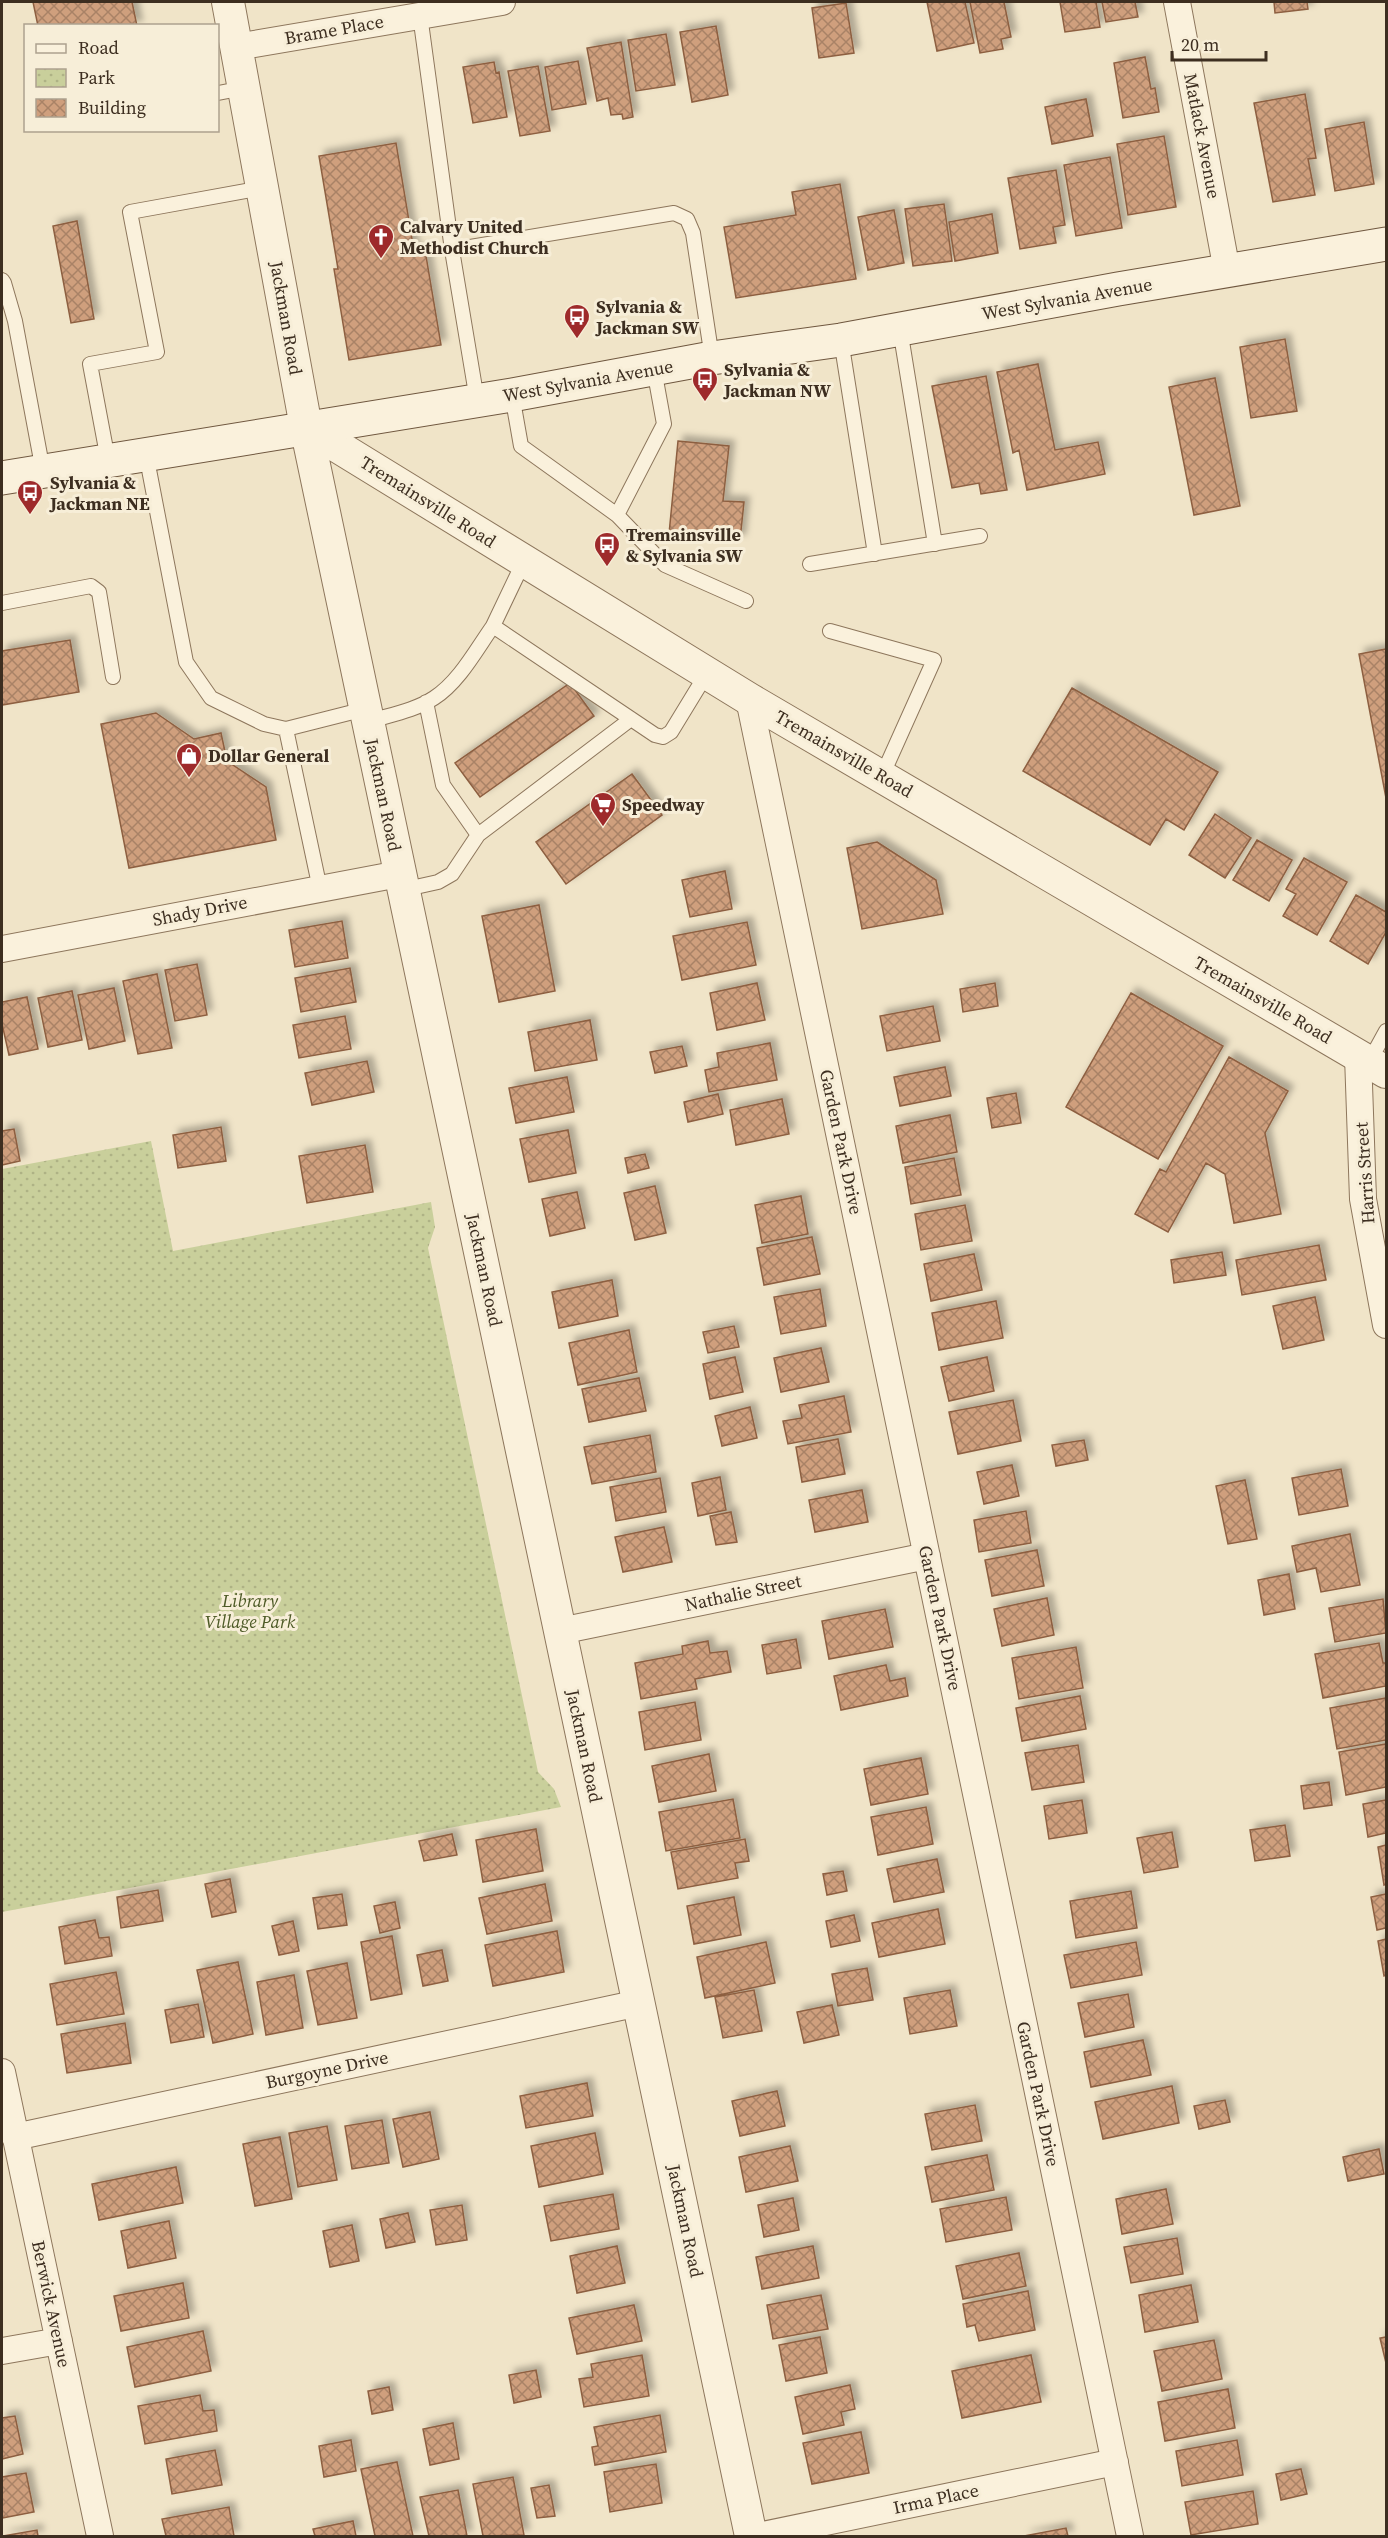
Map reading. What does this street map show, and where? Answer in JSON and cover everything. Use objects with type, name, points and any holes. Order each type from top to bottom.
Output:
[{"type":"main road","name":"West Sylvania Avenue","points":[[2,478],[512,395],[712,358],[841,340],[1386,244]]},
{"type":"street","name":"Jackman Road","points":[[228,2],[236,47],[231,91],[262,188],[306,428],[751,2536]]},
{"type":"street","name":"Brame Place","points":[[236,47],[502,2]]},
{"type":"street","name":"Matlack Avenue","points":[[1177,2],[1227,271]]},
{"type":"street","name":"Tremainsville Road","points":[[306,428],[749,699],[1371,1063]]},
{"type":"street","name":"Garden Park Drive","points":[[749,699],[1130,2536]]},
{"type":"street","name":"Shady Drive","points":[[2,949],[320,889],[401,882]]},
{"type":"street","name":"Harris Street","points":[[1371,1063],[1363,1199],[1386,1325]]},
{"type":"street","name":"Nathalie Street","points":[[560,1631],[927,1556]]},
{"type":"street","name":"Burgoyne Drive","points":[[15,2137],[639,2003]]},
{"type":"street","name":"Berwick Avenue","points":[[2,2072],[100,2536]]},
{"type":"street","points":[[2,2351],[58,2341]]},
{"type":"street","name":"Irma Place","points":[[758,2536],[1115,2462]]},
{"type":"lane","points":[[420,15],[452,250],[477,400]]},
{"type":"lane","points":[[108,460],[90,364],[157,352],[130,212],[262,188]]},
{"type":"lane","points":[[452,250],[674,213],[687,219],[693,233],[712,358]]},
{"type":"lane","points":[[2,280],[15,321],[42,471]]},
{"type":"lane","points":[[900,329],[935,544]]},
{"type":"lane","points":[[841,340],[875,554]]},
{"type":"lane","points":[[617,515],[664,424],[654,369]]},
{"type":"lane","points":[[512,395],[521,446],[617,515],[665,565],[746,601]]},
{"type":"lane","points":[[146,454],[186,662],[212,698],[264,724],[286,729],[366,716],[426,702],[452,683],[493,626],[524,561]]},
{"type":"lane","points":[[810,564],[980,536]]},
{"type":"lane","points":[[2,603],[91,586],[99,592],[113,677]]},
{"type":"lane","points":[[493,626],[655,735],[663,737],[671,732],[707,673]]},
{"type":"lane","points":[[830,631],[934,660],[882,776]]},
{"type":"lane","points":[[426,702],[443,785],[478,835]]},
{"type":"lane","points":[[401,882],[438,882],[452,874],[478,835],[631,719]]},
{"type":"lane","points":[[286,729],[320,889]]},
{"type":"lane","points":[[1371,1063],[1386,1031]]},
{"type":"green space","name":"Library Village Park","points":[[151,1141],[173,1251],[431,1202],[435,1227],[428,1248],[538,1772],[554,1789],[561,1807],[2,1912],[2,1169]]},
{"type":"building","points":[[33,2],[132,2],[137,24],[38,24]]},
{"type":"building","points":[[927,2],[965,2],[974,43],[937,51]]},
{"type":"building","points":[[970,2],[1004,2],[1011,37],[1001,39],[1003,49],[980,53]]},
{"type":"building","points":[[1060,2],[1096,2],[1100,27],[1065,32]]},
{"type":"building","points":[[1102,2],[1135,2],[1138,17],[1106,22]]},
{"type":"building","points":[[1274,2],[1307,2],[1308,9],[1275,13]]},
{"type":"building","points":[[846,3],[854,53],[819,58],[812,8]]},
{"type":"building","points":[[716,26],[728,95],[692,102],[680,32]]},
{"type":"building","points":[[666,34],[675,85],[636,91],[628,40]]},
{"type":"building","points":[[621,42],[633,117],[623,119],[622,114],[611,115],[608,98],[597,101],[587,48]]},
{"type":"building","points":[[1145,57],[1151,89],[1155,88],[1159,112],[1123,118],[1114,63]]},
{"type":"building","points":[[578,61],[586,104],[552,110],[545,67]]},
{"type":"building","points":[[494,62],[496,73],[499,72],[507,117],[473,123],[463,67]]},
{"type":"building","points":[[538,66],[550,131],[520,136],[508,71]]},
{"type":"building","points":[[1305,94],[1316,158],[1308,159],[1315,195],[1273,202],[1254,103]]},
{"type":"building","points":[[1086,99],[1093,136],[1052,144],[1045,107]]},
{"type":"building","points":[[1364,122],[1374,184],[1335,191],[1325,129]]},
{"type":"building","points":[[1164,136],[1176,207],[1128,215],[1117,144]]},
{"type":"building","name":"Calvary United Methodist Church","points":[[396,143],[414,251],[425,250],[441,345],[349,360],[334,269],[338,269],[319,156]]},
{"type":"building","points":[[1110,157],[1122,228],[1076,236],[1064,165]]},
{"type":"building","points":[[1056,170],[1065,225],[1053,227],[1056,243],[1020,249],[1008,178]]},
{"type":"building","points":[[840,184],[856,279],[736,298],[724,227],[796,215],[792,192]]},
{"type":"building","points":[[944,204],[952,261],[913,266],[905,209]]},
{"type":"building","points":[[894,210],[904,263],[868,270],[858,217]]},
{"type":"building","points":[[992,214],[998,253],[955,261],[949,222]]},
{"type":"building","points":[[77,221],[94,319],[71,323],[53,226]]},
{"type":"building","points":[[1285,339],[1297,411],[1251,418],[1240,347]]},
{"type":"building","points":[[1038,364],[1055,450],[1098,442],[1105,474],[1027,490],[1019,450],[1013,453],[997,372]]},
{"type":"building","points":[[986,376],[1007,490],[981,494],[979,483],[952,488],[932,386]]},
{"type":"building","points":[[1215,378],[1240,506],[1194,515],[1169,387]]},
{"type":"building","points":[[678,441],[729,446],[723,501],[744,502],[740,540],[669,534]]},
{"type":"building","points":[[70,640],[79,692],[2,705],[2,651]]},
{"type":"building","points":[[1386,649],[1386,798],[1359,654]]},
{"type":"building","points":[[570,683],[594,716],[480,797],[455,763]]},
{"type":"building","points":[[1072,688],[1218,772],[1184,830],[1166,819],[1150,845],[1023,771]]},
{"type":"building","points":[[156,713],[194,739],[221,733],[227,761],[266,787],[276,840],[129,868],[101,724]]},
{"type":"building","points":[[632,774],[662,815],[566,884],[536,842]]},
{"type":"building","points":[[1215,814],[1251,838],[1225,878],[1189,855]]},
{"type":"building","points":[[1257,840],[1292,860],[1269,901],[1233,880]]},
{"type":"building","points":[[877,842],[936,880],[943,914],[862,929],[847,848]]},
{"type":"building","points":[[1304,858],[1347,882],[1317,935],[1283,916],[1296,894],[1286,889]]},
{"type":"building","points":[[725,871],[732,909],[690,917],[682,880]]},
{"type":"building","points":[[1356,895],[1386,912],[1386,932],[1368,964],[1330,941]]},
{"type":"building","points":[[539,905],[555,991],[499,1002],[482,916]]},
{"type":"building","points":[[342,921],[348,958],[295,967],[289,930]]},
{"type":"building","points":[[747,922],[756,965],[682,980],[673,936]]},
{"type":"building","points":[[197,964],[207,1015],[175,1021],[165,970]]},
{"type":"building","points":[[350,968],[356,1002],[301,1012],[295,978]]},
{"type":"building","points":[[157,974],[172,1048],[138,1054],[123,981]]},
{"type":"building","points":[[757,983],[765,1020],[717,1030],[710,993]]},
{"type":"building","points":[[995,983],[998,1006],[963,1012],[960,989]]},
{"type":"building","points":[[114,988],[125,1041],[89,1049],[78,995]]},
{"type":"building","points":[[72,991],[82,1040],[48,1047],[38,998]]},
{"type":"building","points":[[1131,993],[1223,1046],[1158,1159],[1066,1107]]},
{"type":"building","points":[[27,997],[38,1049],[9,1055],[2,1024],[2,1002]]},
{"type":"building","points":[[933,1006],[940,1041],[887,1051],[880,1016]]},
{"type":"building","points":[[345,1016],[351,1049],[299,1058],[293,1025]]},
{"type":"building","points":[[590,1020],[597,1060],[535,1071],[528,1032]]},
{"type":"building","points":[[770,1043],[777,1080],[709,1092],[705,1070],[719,1067],[717,1053]]},
{"type":"building","points":[[682,1046],[687,1066],[655,1073],[650,1052]]},
{"type":"building","points":[[1229,1057],[1288,1091],[1265,1133],[1281,1214],[1234,1223],[1225,1174],[1206,1163],[1168,1232],[1135,1214],[1160,1169],[1166,1172]]},
{"type":"building","points":[[367,1061],[374,1092],[312,1105],[305,1073]]},
{"type":"building","points":[[945,1067],[951,1096],[900,1106],[894,1077]]},
{"type":"building","points":[[567,1077],[574,1112],[516,1123],[509,1088]]},
{"type":"building","points":[[1016,1093],[1021,1123],[992,1128],[987,1098]]},
{"type":"building","points":[[718,1094],[723,1114],[688,1122],[684,1102]]},
{"type":"building","points":[[782,1099],[789,1134],[736,1145],[730,1110]]},
{"type":"building","points":[[950,1115],[957,1152],[903,1163],[896,1126]]},
{"type":"building","points":[[221,1127],[226,1161],[178,1168],[173,1135]]},
{"type":"building","points":[[14,1129],[20,1161],[2,1165],[2,1131]]},
{"type":"building","points":[[568,1130],[576,1173],[529,1182],[520,1139]]},
{"type":"building","points":[[365,1145],[373,1192],[307,1203],[299,1156]]},
{"type":"building","points":[[645,1154],[649,1168],[628,1173],[625,1158]]},
{"type":"building","points":[[954,1158],[961,1195],[911,1204],[905,1167]]},
{"type":"building","points":[[655,1186],[666,1233],[635,1240],[624,1193]]},
{"type":"building","points":[[577,1192],[585,1228],[550,1236],[542,1199]]},
{"type":"building","points":[[801,1196],[808,1234],[762,1243],[755,1205]]},
{"type":"building","points":[[965,1205],[972,1241],[921,1250],[915,1214]]},
{"type":"building","points":[[812,1237],[820,1274],[764,1285],[757,1248]]},
{"type":"building","points":[[1319,1245],[1326,1280],[1242,1295],[1236,1260]]},
{"type":"building","points":[[1222,1252],[1226,1275],[1174,1283],[1171,1260]]},
{"type":"building","points":[[974,1254],[982,1290],[931,1301],[924,1264]]},
{"type":"building","points":[[612,1280],[618,1316],[559,1328],[552,1292]]},
{"type":"building","points":[[820,1289],[826,1326],[781,1334],[774,1297]]},
{"type":"building","points":[[1315,1297],[1324,1340],[1283,1349],[1273,1306]]},
{"type":"building","points":[[996,1301],[1003,1338],[939,1350],[932,1313]]},
{"type":"building","points":[[734,1326],[739,1347],[708,1353],[703,1332]]},
{"type":"building","points":[[629,1330],[637,1372],[578,1385],[569,1343]]},
{"type":"building","points":[[821,1348],[829,1382],[781,1392],[774,1358]]},
{"type":"building","points":[[735,1357],[743,1392],[710,1399],[703,1364]]},
{"type":"building","points":[[987,1357],[994,1391],[949,1401],[941,1367]]},
{"type":"building","points":[[639,1378],[646,1411],[589,1422],[582,1389]]},
{"type":"building","points":[[844,1396],[851,1432],[788,1444],[783,1421],[802,1418],[799,1405]]},
{"type":"building","points":[[1013,1400],[1021,1441],[958,1454],[949,1412]]},
{"type":"building","points":[[750,1407],[757,1438],[722,1446],[715,1416]]},
{"type":"building","points":[[650,1435],[656,1472],[592,1484],[584,1447]]},
{"type":"building","points":[[838,1439],[845,1474],[802,1482],[796,1447]]},
{"type":"building","points":[[1084,1440],[1088,1460],[1056,1466],[1052,1445]]},
{"type":"building","points":[[1012,1465],[1019,1496],[984,1504],[977,1472]]},
{"type":"building","points":[[1341,1469],[1348,1506],[1299,1515],[1292,1478]]},
{"type":"building","points":[[720,1477],[726,1510],[698,1516],[692,1483]]},
{"type":"building","points":[[660,1478],[666,1512],[616,1521],[610,1487]]},
{"type":"building","points":[[1245,1480],[1257,1539],[1228,1544],[1216,1486]]},
{"type":"building","points":[[862,1490],[868,1522],[815,1532],[809,1500]]},
{"type":"building","points":[[1026,1511],[1031,1543],[979,1552],[974,1520]]},
{"type":"building","points":[[731,1512],[737,1542],[716,1545],[710,1516]]},
{"type":"building","points":[[664,1527],[672,1562],[623,1572],[615,1537]]},
{"type":"building","points":[[1350,1534],[1360,1585],[1321,1592],[1316,1568],[1297,1572],[1292,1546]]},
{"type":"building","points":[[1037,1550],[1044,1586],[992,1596],[985,1560]]},
{"type":"building","points":[[1289,1574],[1295,1609],[1264,1615],[1258,1580]]},
{"type":"building","points":[[1047,1598],[1054,1635],[1002,1646],[994,1609]]},
{"type":"building","points":[[1383,1599],[1386,1633],[1335,1642],[1329,1608]]},
{"type":"building","points":[[885,1609],[893,1647],[829,1659],[822,1621]]},
{"type":"building","points":[[796,1639],[801,1668],[767,1674],[762,1645]]},
{"type":"building","points":[[708,1641],[710,1653],[727,1651],[731,1672],[695,1679],[697,1689],[641,1699],[635,1663],[683,1654],[682,1646]]},
{"type":"building","points":[[1379,1643],[1383,1663],[1386,1663],[1386,1686],[1323,1698],[1315,1654]]},
{"type":"building","points":[[1076,1647],[1083,1688],[1019,1699],[1012,1658]]},
{"type":"building","points":[[886,1665],[890,1681],[905,1678],[908,1696],[841,1710],[834,1676]]},
{"type":"building","points":[[1080,1696],[1086,1729],[1022,1741],[1016,1708]]},
{"type":"building","points":[[1386,1698],[1386,1740],[1337,1749],[1330,1708]]},
{"type":"building","points":[[695,1702],[701,1740],[645,1750],[639,1712]]},
{"type":"building","points":[[1386,1744],[1386,1787],[1346,1795],[1339,1752]]},
{"type":"building","points":[[1078,1745],[1084,1782],[1032,1790],[1025,1753]]},
{"type":"building","points":[[709,1754],[716,1791],[659,1802],[652,1766]]},
{"type":"building","points":[[921,1758],[928,1794],[871,1805],[864,1769]]},
{"type":"building","points":[[1329,1782],[1332,1805],[1304,1809],[1301,1786]]},
{"type":"building","points":[[733,1799],[740,1838],[666,1851],[659,1812]]},
{"type":"building","points":[[1082,1800],[1087,1833],[1049,1839],[1044,1806]]},
{"type":"building","points":[[1386,1800],[1386,1833],[1368,1837],[1363,1804]]},
{"type":"building","points":[[926,1807],[933,1844],[878,1855],[871,1817]]},
{"type":"building","points":[[1285,1825],[1290,1856],[1255,1861],[1250,1830]]},
{"type":"building","points":[[536,1829],[543,1871],[483,1882],[476,1840]]},
{"type":"building","points":[[1172,1832],[1178,1867],[1144,1873],[1137,1838]]},
{"type":"building","points":[[452,1834],[457,1855],[424,1861],[419,1841]]},
{"type":"building","points":[[745,1839],[749,1861],[735,1863],[738,1878],[678,1889],[671,1852]]},
{"type":"building","points":[[1386,1845],[1386,1884],[1384,1885],[1378,1847]]},
{"type":"building","points":[[937,1859],[944,1892],[894,1902],[887,1869]]},
{"type":"building","points":[[843,1871],[847,1891],[827,1895],[823,1874]]},
{"type":"building","points":[[230,1879],[236,1912],[212,1917],[205,1884]]},
{"type":"building","points":[[545,1884],[552,1921],[487,1934],[479,1898]]},
{"type":"building","points":[[158,1890],[163,1921],[121,1928],[117,1897]]},
{"type":"building","points":[[1131,1891],[1137,1928],[1076,1938],[1070,1901]]},
{"type":"building","points":[[342,1894],[347,1925],[318,1929],[313,1898]]},
{"type":"building","points":[[1386,1894],[1386,1928],[1377,1930],[1371,1897]]},
{"type":"building","points":[[734,1897],[741,1935],[694,1944],[687,1906]]},
{"type":"building","points":[[395,1902],[400,1928],[380,1933],[374,1906]]},
{"type":"building","points":[[938,1909],[945,1944],[879,1957],[872,1923]]},
{"type":"building","points":[[854,1915],[860,1941],[831,1947],[826,1921]]},
{"type":"building","points":[[95,1920],[99,1938],[109,1937],[112,1956],[65,1964],[59,1927]]},
{"type":"building","points":[[293,1921],[299,1951],[279,1955],[272,1926]]},
{"type":"building","points":[[557,1931],[564,1972],[493,1986],[485,1945]]},
{"type":"building","points":[[392,1936],[402,1994],[371,2000],[361,1942]]},
{"type":"building","points":[[1386,1939],[1386,1975],[1384,1976],[1378,1941]]},
{"type":"building","points":[[766,1942],[775,1983],[705,1998],[697,1957]]},
{"type":"building","points":[[1136,1942],[1142,1975],[1071,1988],[1064,1955]]},
{"type":"building","points":[[442,1950],[448,1981],[423,1986],[417,1955]]},
{"type":"building","points":[[238,1962],[253,2034],[213,2043],[197,1970]]},
{"type":"building","points":[[347,1963],[357,2018],[318,2025],[307,1971]]},
{"type":"building","points":[[867,1968],[873,2000],[838,2006],[832,1974]]},
{"type":"building","points":[[116,1972],[124,2014],[57,2025],[50,1984]]},
{"type":"building","points":[[294,1975],[303,2028],[266,2035],[257,1982]]},
{"type":"building","points":[[754,1990],[762,2031],[723,2038],[715,1997]]},
{"type":"building","points":[[950,1990],[957,2026],[910,2034],[904,1998]]},
{"type":"building","points":[[1128,1994],[1134,2027],[1085,2037],[1078,2003]]},
{"type":"building","points":[[198,2004],[204,2037],[171,2043],[165,2010]]},
{"type":"building","points":[[832,2005],[839,2035],[804,2043],[797,2012]]},
{"type":"building","points":[[125,2023],[131,2063],[67,2073],[61,2034]]},
{"type":"building","points":[[1143,2040],[1151,2075],[1091,2087],[1084,2052]]},
{"type":"building","points":[[587,2083],[593,2116],[526,2128],[520,2096]]},
{"type":"building","points":[[1172,2086],[1179,2123],[1103,2139],[1095,2102]]},
{"type":"building","points":[[777,2091],[785,2126],[740,2136],[732,2101]]},
{"type":"building","points":[[1225,2100],[1230,2122],[1199,2129],[1194,2106]]},
{"type":"building","points":[[975,2105],[982,2141],[932,2150],[925,2114]]},
{"type":"building","points":[[430,2112],[439,2159],[403,2167],[393,2119]]},
{"type":"building","points":[[382,2120],[389,2163],[352,2169],[345,2126]]},
{"type":"building","points":[[327,2126],[337,2180],[298,2187],[289,2133]]},
{"type":"building","points":[[595,2133],[603,2174],[539,2187],[531,2146]]},
{"type":"building","points":[[280,2137],[292,2199],[255,2206],[243,2144]]},
{"type":"building","points":[[790,2146],[798,2181],[746,2192],[739,2157]]},
{"type":"building","points":[[1379,2149],[1384,2174],[1348,2181],[1343,2157]]},
{"type":"building","points":[[987,2155],[994,2190],[932,2202],[925,2167]]},
{"type":"building","points":[[176,2167],[183,2203],[99,2220],[92,2184]]},
{"type":"building","points":[[1166,2189],[1173,2224],[1122,2234],[1116,2199]]},
{"type":"building","points":[[613,2194],[619,2229],[551,2241],[544,2206]]},
{"type":"building","points":[[1006,2197],[1012,2230],[946,2242],[940,2209]]},
{"type":"building","points":[[793,2198],[799,2230],[764,2237],[758,2205]]},
{"type":"building","points":[[462,2205],[467,2240],[436,2245],[430,2210]]},
{"type":"building","points":[[408,2213],[415,2242],[386,2248],[380,2219]]},
{"type":"building","points":[[169,2221],[176,2258],[128,2268],[121,2231]]},
{"type":"building","points":[[352,2225],[359,2261],[330,2267],[323,2231]]},
{"type":"building","points":[[1177,2238],[1183,2274],[1131,2283],[1124,2247]]},
{"type":"building","points":[[617,2246],[625,2283],[577,2293],[570,2256]]},
{"type":"building","points":[[813,2246],[819,2278],[762,2289],[756,2257]]},
{"type":"building","points":[[1019,2253],[1026,2286],[963,2299],[956,2266]]},
{"type":"building","points":[[183,2283],[189,2318],[121,2331],[114,2296]]},
{"type":"building","points":[[1191,2285],[1198,2322],[1145,2332],[1139,2295]]},
{"type":"building","points":[[1028,2291],[1035,2330],[979,2341],[975,2325],[967,2327],[963,2304]]},
{"type":"building","points":[[821,2295],[828,2329],[773,2339],[767,2305]]},
{"type":"building","points":[[634,2305],[642,2341],[577,2354],[569,2318]]},
{"type":"building","points":[[203,2331],[211,2371],[135,2387],[127,2347]]},
{"type":"building","points":[[820,2337],[827,2373],[786,2381],[779,2345]]},
{"type":"building","points":[[1386,2337],[1386,2363],[1380,2338]]},
{"type":"building","points":[[1214,2340],[1222,2379],[1162,2391],[1154,2351]]},
{"type":"building","points":[[642,2355],[649,2396],[584,2407],[579,2379],[593,2377],[591,2364]]},
{"type":"building","points":[[1031,2355],[1041,2402],[962,2418],[952,2371]]},
{"type":"building","points":[[536,2370],[541,2397],[514,2403],[509,2375]]},
{"type":"building","points":[[850,2385],[855,2409],[841,2412],[844,2425],[803,2434],[795,2397]]},
{"type":"building","points":[[389,2387],[393,2410],[372,2414],[368,2391]]},
{"type":"building","points":[[1228,2389],[1235,2428],[1165,2441],[1158,2402]]},
{"type":"building","points":[[200,2395],[203,2411],[214,2410],[217,2431],[145,2444],[138,2406]]},
{"type":"building","points":[[660,2415],[666,2452],[595,2465],[592,2447],[598,2446],[594,2427]]},
{"type":"building","points":[[15,2416],[23,2454],[2,2459],[2,2418]]},
{"type":"building","points":[[453,2423],[459,2459],[430,2465],[423,2429]]},
{"type":"building","points":[[861,2432],[869,2473],[812,2484],[803,2443]]},
{"type":"building","points":[[351,2440],[356,2471],[324,2477],[319,2446]]},
{"type":"building","points":[[1237,2440],[1243,2475],[1182,2486],[1176,2451]]},
{"type":"building","points":[[215,2450],[222,2485],[172,2494],[166,2459]]},
{"type":"building","points":[[397,2462],[413,2536],[375,2536],[361,2469]]},
{"type":"building","points":[[656,2464],[662,2503],[610,2512],[604,2472]]},
{"type":"building","points":[[1301,2469],[1307,2494],[1281,2500],[1276,2474]]},
{"type":"building","points":[[26,2473],[34,2512],[2,2518],[2,2477]]},
{"type":"building","points":[[513,2477],[524,2535],[483,2536],[473,2484]]},
{"type":"building","points":[[549,2485],[555,2516],[537,2518],[531,2488]]},
{"type":"building","points":[[458,2490],[467,2536],[429,2536],[420,2497]]},
{"type":"building","points":[[1253,2491],[1258,2524],[1191,2535],[1185,2502]]},
{"type":"building","points":[[229,2507],[234,2536],[166,2536],[162,2519]]},
{"type":"building","points":[[353,2521],[356,2536],[315,2536],[313,2529]]},
{"type":"building","points":[[1066,2528],[1068,2536],[1024,2536]]},
{"type":"building","points":[[37,2530],[38,2536],[3,2536]]},
{"type":"place","name":"Calvary United Methodist Church","points":[[381,260]]},
{"type":"place","name":"Sylvania & Jackman SW","points":[[577,340]]},
{"type":"place","name":"Sylvania & Jackman NW","points":[[705,403]]},
{"type":"place","name":"Sylvania & Jackman NE","points":[[30,516]]},
{"type":"place","name":"Tremainsville & Sylvania SW","points":[[607,568]]},
{"type":"place","name":"Dollar General","points":[[189,779]]},
{"type":"place","name":"Speedway","points":[[603,828]]}]
